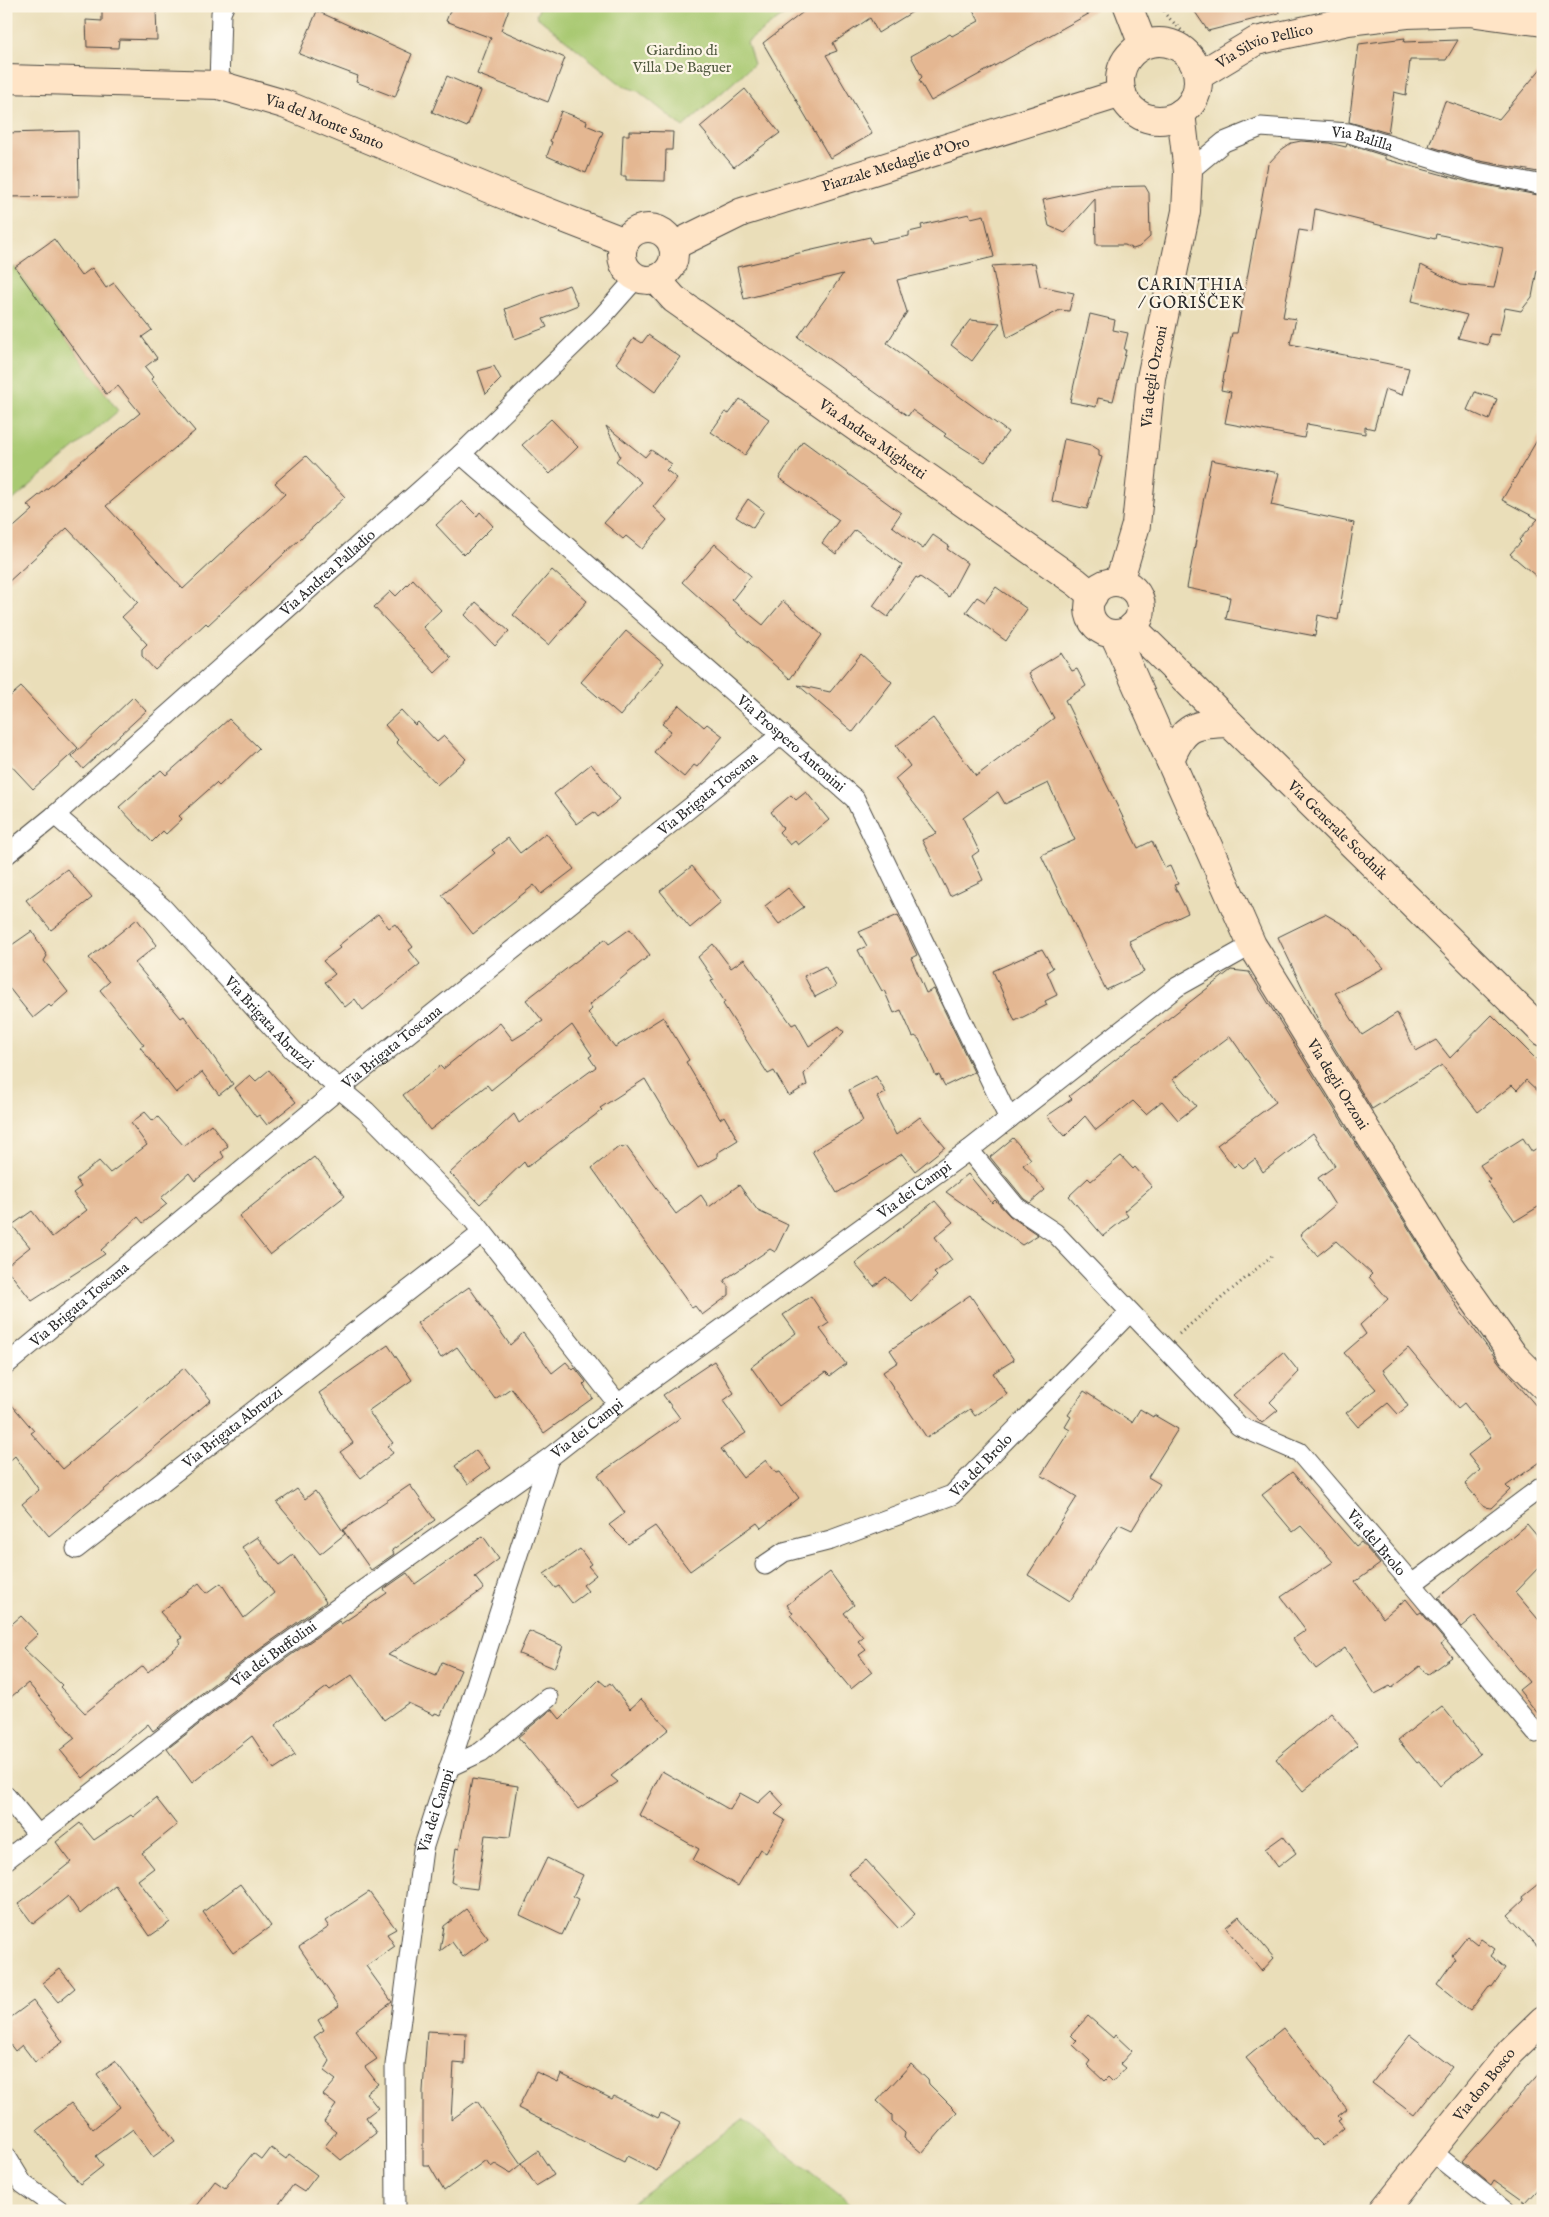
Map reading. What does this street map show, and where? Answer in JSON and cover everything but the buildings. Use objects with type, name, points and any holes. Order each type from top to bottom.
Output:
[{"type":"main road","points":[[1128,6],[1149,43]]},
{"type":"main road","points":[[1141,6],[1149,43]]},
{"type":"main road","name":"Via Silvio Pellico","points":[[1198,76],[1256,41],[1348,21],[1407,14],[1469,12],[1543,22]]},
{"type":"main road","points":[[1167,42],[1178,47],[1188,54],[1195,64],[1198,76],[1195,97],[1181,113],[1162,120],[1142,116],[1127,102],[1122,93],[1120,82],[1122,71],[1133,51],[1149,43],[1167,42]]},
{"type":"main road","name":"Via del Monte Santo","points":[[6,79],[219,85],[284,104],[504,195],[625,242]]},
{"type":"main road","name":"Piazzale Medaglie d'Oro","points":[[673,246],[742,212],[1122,93]]},
{"type":"main road","name":"Via degli Orzoni","points":[[1118,582],[1136,525],[1151,378],[1186,211],[1188,172],[1181,113]]},
{"type":"main road","points":[[651,228],[660,231],[668,237],[673,246],[675,256],[672,266],[665,274],[646,278],[628,272],[622,252],[625,242],[640,229],[651,228]]},
{"type":"main road","name":"Via Andrea Mighetti","points":[[646,278],[1076,582],[1092,596]]},
{"type":"main road","points":[[1118,582],[1127,584],[1135,591],[1140,600],[1142,610],[1139,620],[1123,630],[1104,631],[1096,626],[1091,616],[1092,596],[1107,583],[1118,582]]},
{"type":"main road","name":"Via degli Orzoni","points":[[1123,630],[1170,760],[1252,945],[1451,1267],[1514,1356],[1543,1385]]},
{"type":"main road","name":"Via Generale Scodnik","points":[[1123,630],[1229,724],[1543,1032]]},
{"type":"main road","points":[[1170,760],[1177,740],[1191,728],[1206,724],[1229,724]]},
{"type":"main road","name":"Via don Bosco","points":[[1383,2211],[1511,2051],[1543,2020]]},
{"type":"street","points":[[219,85],[220,8]]},
{"type":"street","name":"Via Balilla","points":[[1188,172],[1224,142],[1261,127],[1349,133],[1472,171],[1543,185]]},
{"type":"street","name":"Via Andrea Palladio","points":[[6,855],[55,815],[461,454],[600,319],[646,278]]},
{"type":"street","name":"Via Prospero Antonini","points":[[461,454],[855,799],[1009,1119]]},
{"type":"street","name":"Via Brigata Toscana","points":[[6,1365],[339,1089],[782,734]]},
{"type":"street","name":"Via Brigata Abruzzi","points":[[55,815],[163,908],[293,1050],[366,1112],[473,1220],[618,1404]]},
{"type":"street","name":"Via dei Campi","points":[[396,2211],[394,2065],[423,1849],[549,1458],[618,1404],[969,1150],[1177,987],[1252,945]]},
{"type":"street","name":"Via del Brolo","points":[[969,1150],[1016,1208],[1055,1233],[1239,1426],[1299,1452],[1412,1584],[1536,1734]]},
{"type":"street","name":"Via Brigata Abruzzi","points":[[76,1549],[482,1233]]},
{"type":"street","name":"Via del Brolo","points":[[765,1565],[784,1552],[831,1540],[952,1495],[1130,1312]]},
{"type":"street","name":"Via dei Buffolini","points":[[6,1860],[253,1668],[549,1458]]},
{"type":"street","name":"Via del Brolo","points":[[1412,1584],[1543,1486]]},
{"type":"street","points":[[449,1767],[481,1752],[548,1698]]},
{"type":"street","points":[[6,1796],[39,1836]]},
{"type":"street","points":[[1430,2151],[1506,2211]]},
{"type":"street","points":[[6,2156],[23,2184],[61,2211]]},
{"type":"path","points":[[1163,6],[1165,14],[1199,47]]},
{"type":"path","points":[[1163,1347],[1273,1255]]},
{"type":"green space","name":"Giardino di Villa De Baguer","points":[[540,6],[796,6],[747,42],[754,64],[683,127],[638,91],[623,86],[536,16]]},
{"type":"green space","points":[[15,267],[118,411],[6,506],[6,273]]},
{"type":"green space","points":[[743,2119],[860,2211],[621,2211]]},
{"type":"district","name":"CARINTHIA / GORIŠČEK","points":[[1191,295]]}]
